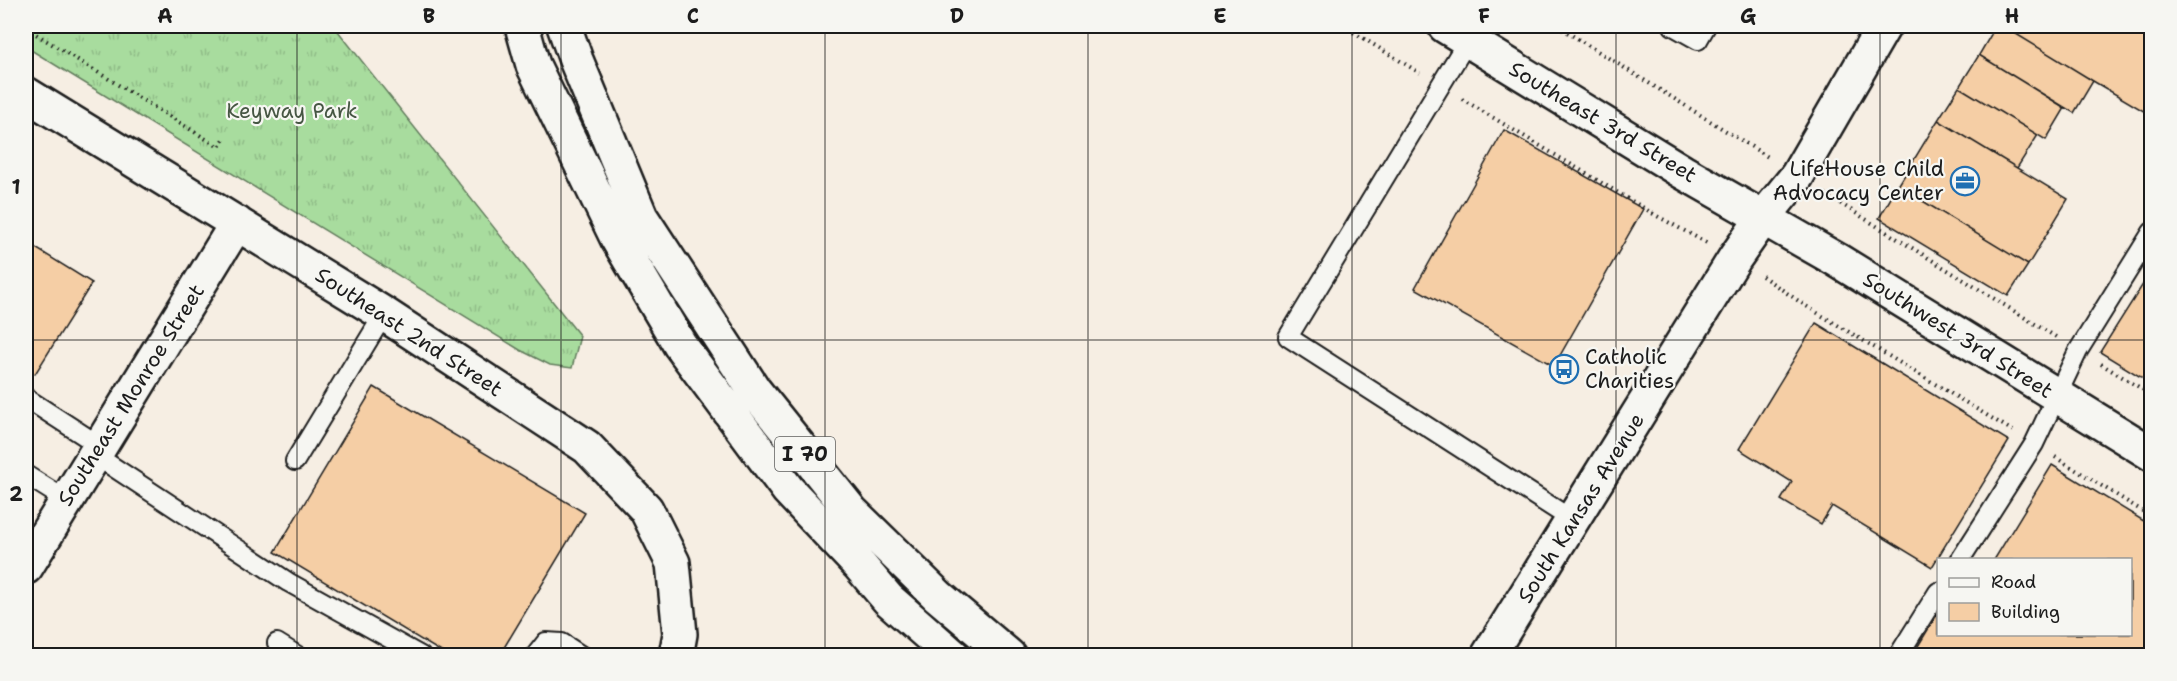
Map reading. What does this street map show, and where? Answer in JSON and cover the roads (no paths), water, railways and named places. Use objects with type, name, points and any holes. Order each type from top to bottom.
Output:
[{"type":"main road","name":"I 70","points":[[522,26],[533,65],[629,227],[754,390],[850,510],[938,597],[1009,656]]},
{"type":"main road","name":"I 70","points":[[564,26],[629,227],[680,345],[788,490],[888,599],[953,656]]},
{"type":"main road","name":"South Kansas Avenue","points":[[1488,656],[1762,218],[1797,176],[1877,28]]},
{"type":"main road","name":"Southeast 3rd Street","points":[[1456,33],[1762,218]]},
{"type":"main road","name":"Southeast 2nd Street","points":[[26,94],[384,314],[587,447],[646,509],[673,563],[680,634],[676,656]]},
{"type":"main road","name":"Southwest 3rd Street","points":[[1762,218],[1837,260],[2151,454]]},
{"type":"main road","name":"Southeast Monroe Street","points":[[26,567],[237,223]]},
{"type":"lane","points":[[1673,26],[1698,40],[1706,26]]},
{"type":"lane","points":[[1456,33],[1288,337],[1574,521]]},
{"type":"lane","points":[[1961,558],[2034,444],[2078,351],[2151,232]]},
{"type":"lane","points":[[295,460],[384,314]]},
{"type":"lane","points":[[26,398],[288,582],[421,656]]},
{"type":"lane","points":[[26,475],[66,500]]},
{"type":"lane","points":[[1898,656],[1937,594]]},
{"type":"lane","points":[[535,656],[546,642],[562,643],[582,656]]},
{"type":"lane","points":[[277,643],[298,656]]},
{"type":"place","name":"LifeHouse Child Advocacy Center","points":[[1965,181]]},
{"type":"place","name":"Catholic Charities","points":[[1564,369]]},
{"type":"park label","name":"Keyway Park","points":[[292,111]]}]
